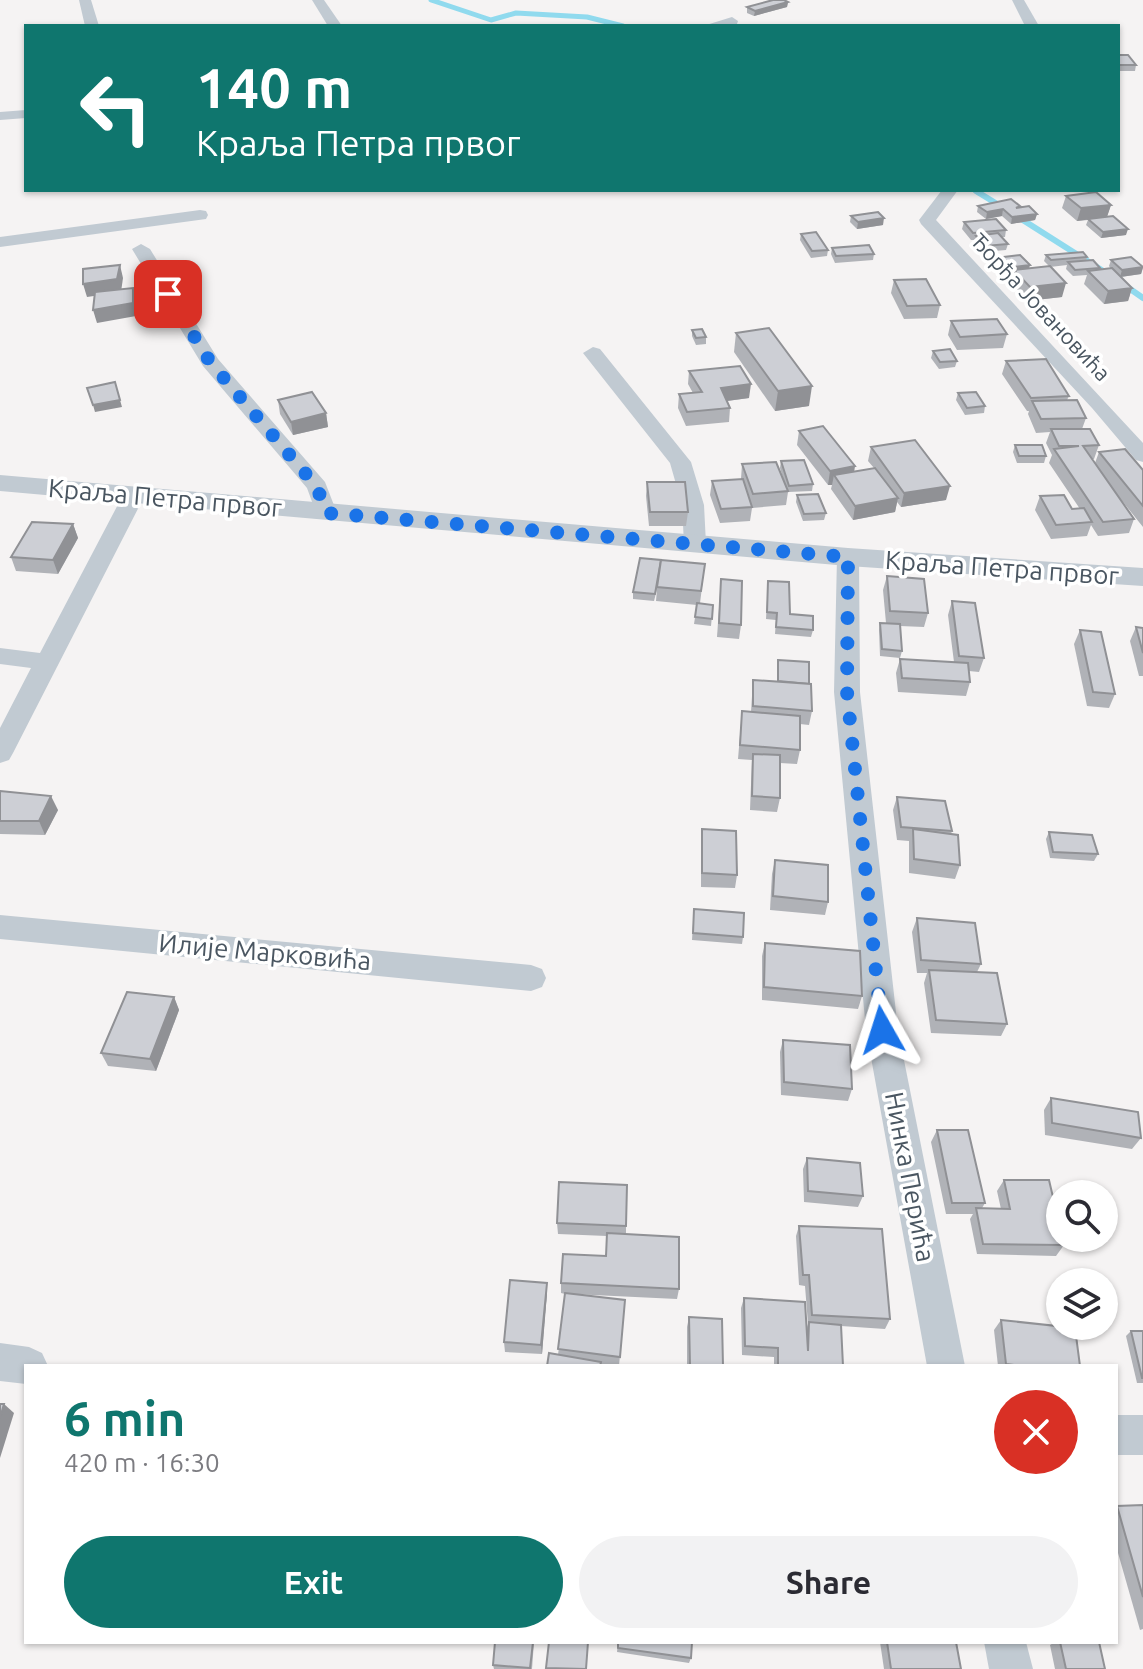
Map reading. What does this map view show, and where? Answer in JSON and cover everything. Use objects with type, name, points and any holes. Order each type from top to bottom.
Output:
[{"type":"street","points":[[85,0],[91,24]]},
{"type":"street","points":[[318,0],[334,24]]},
{"type":"street","points":[[1018,0],[1031,24]]},
{"type":"street","points":[[719,24],[732,21]]},
{"type":"street","points":[[0,116],[24,114]]},
{"type":"street","name":"Ђорђа Јовановића","points":[[948,192],[927,220],[1099,404],[1143,456]]},
{"type":"street","points":[[0,242],[200,215]]},
{"type":"street","points":[[141,249],[210,362],[317,487],[326,513]]},
{"type":"street","points":[[593,353],[680,462],[693,505],[695,544]]},
{"type":"street","name":"Краља Петра првог","points":[[0,483],[848,557],[1143,577]]},
{"type":"street","points":[[0,753],[134,495]]},
{"type":"street","name":"Нинка Перића","points":[[848,557],[847,692],[882,1030],[946,1364]]},
{"type":"street","points":[[0,656],[47,662]]},
{"type":"street","name":"Илије Марковића","points":[[0,927],[531,978]]},
{"type":"street","points":[[0,1362],[24,1365]]},
{"type":"street","points":[[1118,1435],[1143,1435]]},
{"type":"street","points":[[1005,1644],[1011,1669]]},
{"type":"building","points":[[773,0],[788,2],[755,11],[747,7]]},
{"type":"building","points":[[1120,55],[1128,55],[1136,65],[1120,65]]},
{"type":"building","points":[[1096,192],[1111,205],[1081,208],[1066,196]]},
{"type":"building","points":[[1011,199],[1020,206],[1016,208],[1029,206],[1037,214],[1012,217],[1003,209],[987,212],[978,206]]},
{"type":"building","points":[[878,212],[884,218],[858,222],[851,216]]},
{"type":"building","points":[[1113,216],[1128,229],[1103,232],[1088,219]]},
{"type":"building","points":[[996,219],[1006,230],[973,233],[964,222]]},
{"type":"building","points":[[816,232],[828,250],[812,251],[801,234]]},
{"type":"building","points":[[998,233],[1008,244],[985,246],[976,236]]},
{"type":"building","points":[[869,245],[874,254],[836,256],[832,248]]},
{"type":"building","points":[[1083,252],[1087,257],[1051,260],[1046,255]]},
{"type":"building","points":[[1020,255],[1030,265],[1005,268],[995,258]]},
{"type":"building","points":[[1131,257],[1143,267],[1122,270],[1111,260]]},
{"type":"building","points":[[1093,260],[1100,268],[1075,270],[1068,262]]},
{"type":"building","points":[[120,265],[117,279],[83,284],[83,269]]},
{"type":"building","points":[[1050,266],[1066,283],[1030,287],[1014,270]]},
{"type":"building","points":[[1112,268],[1132,288],[1108,291],[1088,271]]},
{"type":"building","points":[[926,279],[940,305],[907,306],[894,280]]},
{"type":"building","points":[[133,288],[133,303],[93,310],[95,292]]},
{"type":"building","points":[[997,319],[1007,334],[960,337],[951,321]]},
{"type":"building","points":[[769,328],[812,386],[778,391],[736,333]]},
{"type":"building","points":[[702,329],[706,337],[696,338],[692,330]]},
{"type":"building","points":[[950,349],[957,361],[940,362],[933,351]]},
{"type":"building","points":[[1046,359],[1069,396],[1031,398],[1006,361]]},
{"type":"building","points":[[740,366],[751,384],[721,388],[730,408],[687,412],[679,394],[702,392],[689,371]]},
{"type":"building","points":[[115,382],[120,400],[93,405],[87,388]]},
{"type":"building","points":[[312,392],[326,413],[291,422],[278,400]]},
{"type":"building","points":[[976,392],[985,406],[967,408],[958,393]]},
{"type":"building","points":[[1077,400],[1086,418],[1041,419],[1032,401]]},
{"type":"building","points":[[823,426],[855,466],[830,471],[799,431]]},
{"type":"building","points":[[1051,429],[1090,429],[1099,445],[1083,446],[1134,519],[1103,522],[1054,449],[1079,446],[1059,446]]},
{"type":"building","points":[[915,440],[950,486],[904,493],[871,447]]},
{"type":"building","points":[[1015,445],[1042,445],[1046,456],[1019,456]]},
{"type":"building","points":[[1125,449],[1143,470],[1143,506],[1099,452]]},
{"type":"building","points":[[804,460],[813,484],[789,486],[781,461]]},
{"type":"building","points":[[776,462],[788,491],[753,494],[742,464]]},
{"type":"building","points":[[875,468],[898,498],[855,506],[834,475]]},
{"type":"building","points":[[743,479],[752,507],[721,509],[712,481]]},
{"type":"building","points":[[647,482],[685,482],[688,512],[650,512]]},
{"type":"building","points":[[818,494],[826,513],[804,514],[797,495]]},
{"type":"building","points":[[1064,495],[1072,509],[1084,508],[1092,522],[1056,525],[1040,496]]},
{"type":"building","points":[[32,522],[73,524],[53,560],[11,557]]},
{"type":"building","points":[[640,558],[661,560],[655,594],[633,592]]},
{"type":"building","points":[[661,560],[705,564],[701,591],[657,587]]},
{"type":"building","points":[[887,576],[924,579],[928,613],[890,611]]},
{"type":"building","points":[[721,579],[742,581],[741,625],[719,623]]},
{"type":"building","points":[[768,581],[789,582],[790,614],[813,616],[813,630],[776,627],[777,613],[767,612]]},
{"type":"building","points":[[952,601],[975,603],[984,658],[959,656]]},
{"type":"building","points":[[697,603],[713,605],[712,619],[695,617]]},
{"type":"building","points":[[880,623],[900,624],[902,651],[882,649]]},
{"type":"building","points":[[1136,627],[1143,628],[1143,653]]},
{"type":"building","points":[[1080,630],[1101,632],[1115,694],[1093,692]]},
{"type":"building","points":[[900,659],[968,663],[970,682],[902,678]]},
{"type":"building","points":[[778,660],[809,662],[809,684],[778,681]]},
{"type":"building","points":[[753,680],[811,684],[812,711],[753,706]]},
{"type":"building","points":[[742,711],[800,716],[800,750],[740,745]]},
{"type":"building","points":[[753,754],[780,755],[780,798],[752,796]]},
{"type":"building","points":[[0,791],[51,796],[39,821],[0,821]]},
{"type":"building","points":[[897,797],[945,801],[952,831],[901,827]]},
{"type":"building","points":[[702,829],[736,831],[737,875],[702,873]]},
{"type":"building","points":[[913,829],[958,835],[960,865],[914,859]]},
{"type":"building","points":[[1049,832],[1092,835],[1098,854],[1053,852]]},
{"type":"building","points":[[775,860],[828,865],[828,902],[773,896]]},
{"type":"building","points":[[694,909],[744,913],[743,937],[693,933]]},
{"type":"building","points":[[917,918],[975,923],[981,964],[921,960]]},
{"type":"building","points":[[765,943],[860,951],[862,996],[764,987]]},
{"type":"building","points":[[929,970],[997,973],[1007,1024],[936,1020]]},
{"type":"building","points":[[127,992],[174,997],[150,1059],[101,1053]]},
{"type":"building","points":[[783,1040],[850,1045],[852,1089],[784,1082]]},
{"type":"building","points":[[1051,1098],[1138,1112],[1141,1138],[1052,1123]]},
{"type":"building","points":[[937,1130],[968,1130],[985,1203],[952,1203]]},
{"type":"building","points":[[807,1158],[860,1163],[863,1196],[808,1191]]},
{"type":"building","points":[[1004,1180],[1046,1180],[1046,1245],[983,1244],[976,1208],[1010,1209]]},
{"type":"building","points":[[559,1182],[627,1185],[626,1226],[557,1223]]},
{"type":"building","points":[[799,1226],[882,1229],[890,1319],[812,1315],[809,1275],[803,1275]]},
{"type":"building","points":[[607,1233],[679,1237],[679,1289],[561,1283],[563,1254],[606,1256]]},
{"type":"building","points":[[510,1280],[547,1283],[541,1345],[504,1342]]},
{"type":"building","points":[[565,1293],[625,1300],[620,1357],[558,1349]]},
{"type":"building","points":[[744,1298],[805,1302],[808,1351],[809,1322],[841,1325],[843,1364],[778,1364],[778,1348],[745,1346]]},
{"type":"building","points":[[689,1317],[722,1319],[723,1364],[690,1364]]},
{"type":"building","points":[[1001,1320],[1046,1325],[1046,1340],[1077,1340],[1080,1364],[1006,1364]]},
{"type":"building","points":[[1131,1331],[1143,1331],[1143,1378],[1142,1378]]},
{"type":"building","points":[[549,1353],[601,1362],[600,1364],[547,1364]]},
{"type":"building","points":[[1143,1505],[1143,1597],[1118,1510],[1118,1506]]},
{"type":"building","points":[[495,1644],[533,1644],[530,1668],[493,1665]]},
{"type":"building","points":[[549,1644],[588,1644],[586,1669],[546,1668]]},
{"type":"building","points":[[618,1644],[692,1644],[691,1658],[618,1648]]},
{"type":"building","points":[[887,1644],[956,1644],[961,1669],[891,1669]]},
{"type":"building","points":[[1060,1644],[1099,1644],[1105,1669],[1066,1669]]},
{"type":"waterway","points":[[431,0],[491,20],[516,13],[587,17],[615,24]]},
{"type":"waterway","points":[[978,192],[1002,207]]},
{"type":"waterway","points":[[1015,215],[1111,276]]},
{"type":"waterway","points":[[1123,284],[1143,298]]},
{"type":"route","points":[[168,294],[210,362],[317,487],[326,513],[848,557],[847,692],[882,1030]]}]
